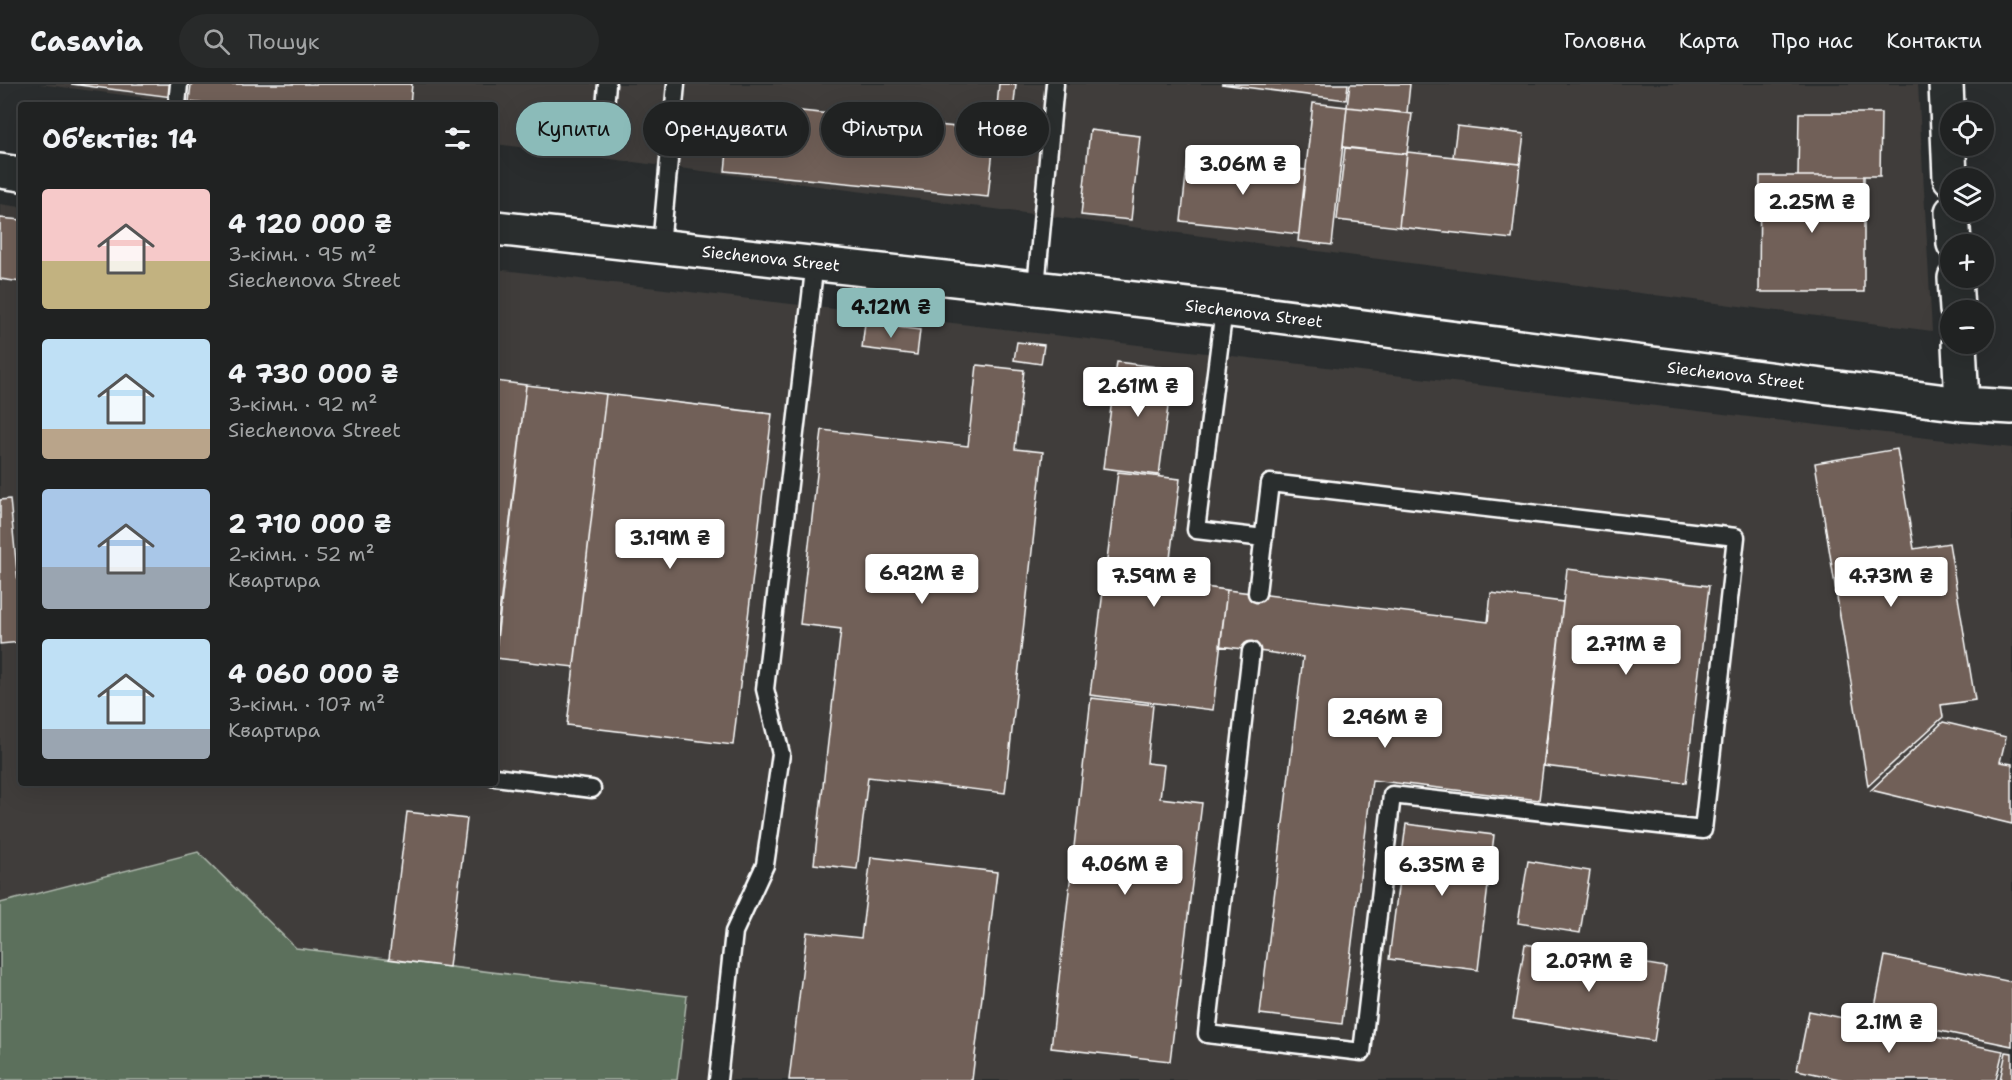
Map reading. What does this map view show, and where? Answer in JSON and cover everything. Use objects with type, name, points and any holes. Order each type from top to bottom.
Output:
[{"type":"street","points":[[1946,84],[1950,168]]},
{"type":"street","points":[[0,171],[18,174]]},
{"type":"street","name":"Siechenova Street","points":[[498,228],[1224,309],[1962,404],[2012,407]]},
{"type":"street","points":[[1960,354],[1962,404]]},
{"type":"lane","points":[[177,102],[179,84]]},
{"type":"lane","points":[[605,102],[607,84]]},
{"type":"lane","points":[[661,246],[676,84]]},
{"type":"lane","points":[[1036,287],[1055,84]]},
{"type":"lane","points":[[718,1080],[734,932],[765,865],[781,754],[765,689],[815,262]]},
{"type":"lane","points":[[1224,309],[1196,530],[1264,538]]},
{"type":"lane","points":[[1251,651],[1207,1034],[1362,1052],[1392,795],[1703,830],[1736,537],[1270,483],[1257,593]]},
{"type":"lane","points":[[498,777],[592,789]]},
{"type":"shaded area","points":[[39,84],[1918,84],[1932,331],[587,156],[631,156],[631,102],[516,102],[516,147],[498,144],[498,102],[177,102]]},
{"type":"shaded area","points":[[0,204],[18,207],[18,786],[498,786],[498,269],[2012,448],[2012,1080],[0,1080]]},
{"type":"green space","points":[[198,852],[296,948],[687,996],[677,1080],[0,1080],[0,903]]},
{"type":"building","points":[[71,84],[174,84],[172,97]]},
{"type":"building","points":[[191,84],[412,84],[410,102],[189,102]]},
{"type":"building","points":[[999,84],[1016,84],[1014,102],[997,102]]},
{"type":"building","points":[[1221,84],[1348,84],[1346,100]]},
{"type":"building","points":[[1350,84],[1410,84],[1407,113],[1347,107]]},
{"type":"building","points":[[1313,103],[1347,107],[1332,245],[1298,241]]},
{"type":"building","points":[[1347,107],[1412,114],[1407,154],[1343,147]]},
{"type":"building","points":[[809,112],[821,113],[821,156],[944,156],[944,126],[956,127],[956,156],[992,156],[988,197],[725,171],[727,156],[809,156]]},
{"type":"building","points":[[1799,113],[1881,113],[1880,176],[1798,176]]},
{"type":"building","points":[[1457,126],[1524,134],[1520,164],[1453,157]]},
{"type":"building","points":[[1090,130],[1140,136],[1131,220],[1081,215]]},
{"type":"building","points":[[1345,148],[1407,154],[1399,227],[1337,220]]},
{"type":"building","points":[[1407,152],[1520,164],[1512,239],[1399,227]]},
{"type":"building","points":[[1188,157],[1306,170],[1299,234],[1181,221]]},
{"type":"building","points":[[1760,176],[1864,176],[1864,292],[1759,292]]},
{"type":"building","points":[[0,218],[18,220],[18,282],[0,279]]},
{"type":"building","points":[[865,323],[920,330],[917,355],[862,348]]},
{"type":"building","points":[[1017,342],[1044,345],[1041,364],[1014,360]]},
{"type":"building","points":[[1117,362],[1173,369],[1159,475],[1103,468]]},
{"type":"building","points":[[977,365],[1024,370],[1015,449],[1043,452],[1005,793],[868,777],[857,869],[814,864],[841,629],[800,624],[822,430],[968,446]]},
{"type":"building","points":[[498,381],[526,385],[498,623]]},
{"type":"building","points":[[526,385],[606,394],[574,667],[498,658],[498,632]]},
{"type":"building","points":[[606,394],[772,414],[733,745],[567,725]]},
{"type":"building","points":[[1897,449],[1914,549],[1949,543],[1975,700],[1941,705],[1943,717],[1868,786],[1815,463]]},
{"type":"building","points":[[1118,472],[1180,479],[1167,582],[1227,590],[1213,710],[1090,695]]},
{"type":"building","points":[[10,499],[18,583],[18,642],[0,644],[0,500]]},
{"type":"building","points":[[1567,569],[1709,586],[1686,783],[1544,766]]},
{"type":"building","points":[[1227,590],[1488,622],[1491,593],[1563,602],[1539,800],[1372,780],[1342,1024],[1260,1014],[1303,657],[1220,646]]},
{"type":"building","points":[[1091,698],[1153,705],[1147,763],[1164,765],[1160,798],[1202,803],[1170,1061],[1051,1048]]},
{"type":"building","points":[[1943,722],[2006,737],[2000,762],[2012,764],[2012,824],[1871,790]]},
{"type":"building","points":[[407,812],[467,819],[449,967],[389,959]]},
{"type":"building","points":[[1406,824],[1494,835],[1478,970],[1389,959]]},
{"type":"building","points":[[871,857],[997,872],[972,1080],[789,1080],[807,932],[861,938]]},
{"type":"building","points":[[1528,861],[1590,871],[1580,933],[1518,923]]},
{"type":"building","points":[[1525,944],[1666,967],[1654,1041],[1513,1019]]},
{"type":"building","points":[[1885,956],[2012,982],[2012,1046],[1873,1017]]},
{"type":"building","points":[[1809,1011],[2003,1051],[1996,1080],[1844,1080],[1797,1070]]},
{"type":"building","points":[[2006,1052],[2012,1053],[2012,1080],[2000,1080]]}]
